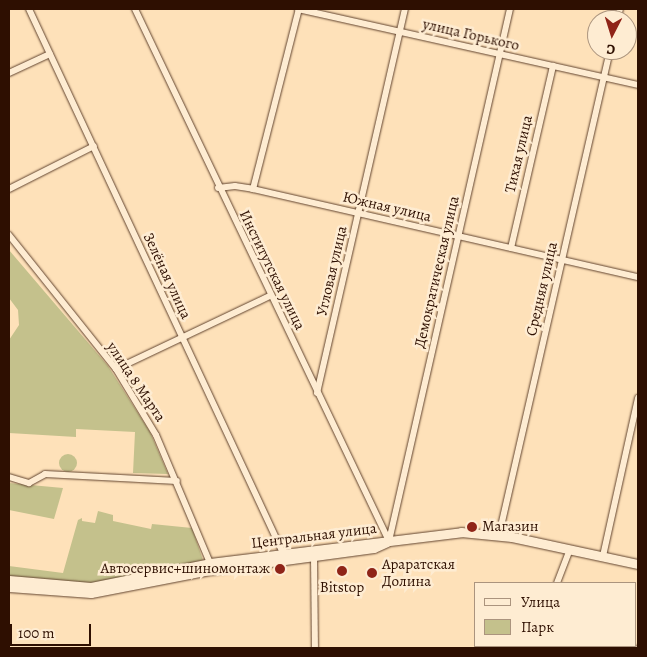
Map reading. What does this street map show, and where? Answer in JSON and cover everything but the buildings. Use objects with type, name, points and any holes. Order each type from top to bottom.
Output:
[{"type":"main road","points":[[389,541],[450,533],[500,535],[638,564]]},
{"type":"main road","name":"Центральная улица","points":[[9,580],[91,586],[210,563],[389,541]]},
{"type":"main road","name":"Центральная улица","points":[[9,587],[91,593],[211,570],[374,548],[389,541]]},
{"type":"street","name":"Зелёная улица","points":[[29,9],[282,553]]},
{"type":"street","name":"Институтская улица","points":[[135,9],[218,188],[389,541]]},
{"type":"street","points":[[253,190],[299,9]]},
{"type":"street","name":"улица Горького","points":[[299,9],[638,85]]},
{"type":"street","name":"Угловая улица","points":[[317,393],[405,9]]},
{"type":"street","name":"Демократическая улица","points":[[389,541],[510,9]]},
{"type":"street","points":[[9,73],[50,54]]},
{"type":"street","name":"Средняя улица","points":[[500,535],[607,60]]},
{"type":"street","name":"Тихая улица","points":[[511,248],[553,66]]},
{"type":"street","points":[[9,189],[94,146]]},
{"type":"street","name":"Южная улица","points":[[218,188],[235,186],[638,277]]},
{"type":"street","name":"улица 8 Марта","points":[[9,235],[116,370],[156,435],[178,481],[210,563]]},
{"type":"street","points":[[116,370],[270,296]]},
{"type":"street","points":[[603,556],[638,398]]},
{"type":"street","points":[[9,477],[29,483],[45,474],[178,481]]},
{"type":"street","points":[[557,582],[570,549]]},
{"type":"street","points":[[314,556],[315,648]]},
{"type":"green space","points":[[9,250],[108,366],[150,432],[168,474],[133,473],[135,432],[76,429],[76,437],[9,433],[9,340],[19,325],[18,310],[9,298]]},
{"type":"green space","points":[[68,454],[74,457],[77,463],[74,469],[68,472],[62,469],[59,463],[62,457]]},
{"type":"green space","points":[[9,483],[63,488],[54,519],[9,510]]},
{"type":"green space","points":[[98,511],[113,515],[113,521],[151,529],[152,524],[192,528],[203,560],[102,584],[9,579],[9,566],[63,573],[78,520],[82,518],[82,521],[95,523]]},
{"type":"place","name":"Магазин","points":[[472,527]]},
{"type":"place","name":"Автосервис+шиномонтаж","points":[[280,569]]},
{"type":"place","name":"Bitstop","points":[[342,571]]},
{"type":"place","name":"Араратская Долина","points":[[372,573]]}]
